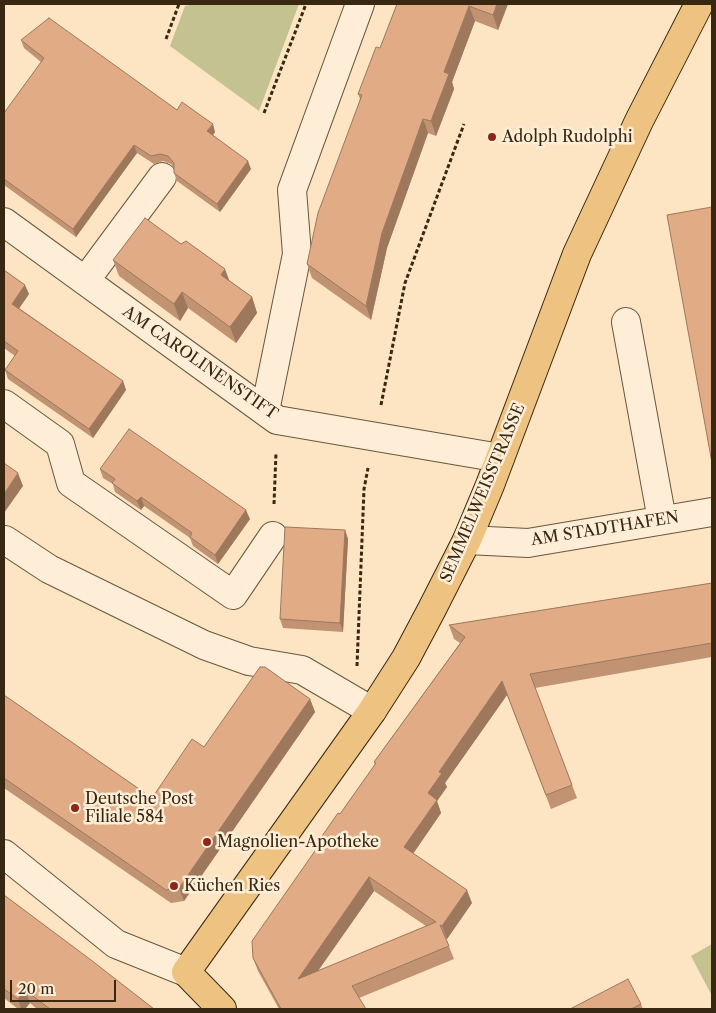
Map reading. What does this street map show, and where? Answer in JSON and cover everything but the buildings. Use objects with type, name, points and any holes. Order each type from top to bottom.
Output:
[{"type":"main road","name":"SEMMELWEISSTRASSE","points":[[186,972],[372,712],[406,658],[467,540],[585,236],[639,120],[699,4]]},
{"type":"main road","points":[[186,972],[222,1009]]},
{"type":"street","points":[[271,415],[297,254],[292,190],[360,4]]},
{"type":"street","points":[[85,281],[162,177]]},
{"type":"street","name":"AM CAROLINENSTIFT","points":[[4,222],[271,415],[500,458]]},
{"type":"street","points":[[626,322],[662,520]]},
{"type":"street","points":[[4,404],[60,444],[71,483],[233,595],[273,536]]},
{"type":"street","name":"AM STADTHAFEN","points":[[467,540],[528,543],[712,512]]},
{"type":"street","points":[[5,540],[49,569],[177,633],[249,661],[302,670],[372,712]]},
{"type":"street","points":[[4,854],[116,944],[186,972]]},
{"type":"path","points":[[166,39],[179,4]]},
{"type":"path","points":[[264,113],[306,4]]},
{"type":"path","points":[[271,415],[273,536]]},
{"type":"shaded area","points":[[193,4],[299,4],[259,111],[170,46],[185,6]]},
{"type":"shaded area","points":[[712,944],[712,996],[691,956]]},
{"type":"place","name":"Adolph Rudolphi","points":[[492,137]]},
{"type":"place","name":"Deutsche Post Filiale 584","points":[[75,808]]},
{"type":"place","name":"Magnolien-Apotheke","points":[[207,842]]},
{"type":"place","name":"Küchen Ries","points":[[174,886]]}]
